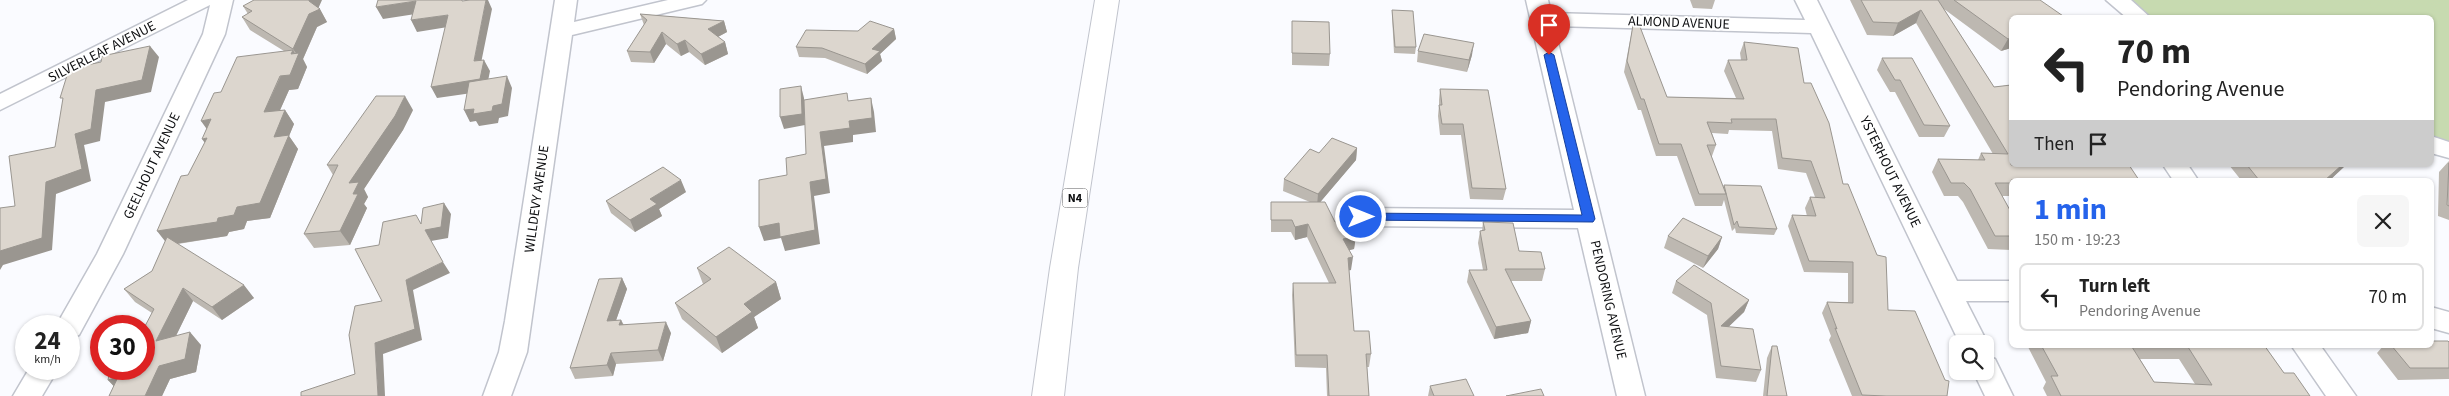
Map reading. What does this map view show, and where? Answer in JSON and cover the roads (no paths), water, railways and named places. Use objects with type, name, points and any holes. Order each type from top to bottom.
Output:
[{"type":"highway","name":"N4","points":[[1048,396],[1064,268],[1107,0]]},
{"type":"street","name":"SILVERLEAF AVENUE","points":[[0,103],[204,0]]},
{"type":"street","name":"GEELHOUT AVENUE","points":[[76,315],[110,254],[214,34],[222,0]]},
{"type":"street","name":"WILLDEVY AVENUE","points":[[497,396],[513,352],[519,321],[566,0]]},
{"type":"street","points":[[562,31],[695,0]]},
{"type":"street","name":"YSTERHOUT AVENUE","points":[[1806,0],[1970,335]]},
{"type":"street","points":[[2117,0],[2136,15]]},
{"type":"street","name":"ALMOND AVENUE","points":[[1539,10],[1818,27]]},
{"type":"street","name":"PENDORING AVENUE","points":[[1539,10],[1631,396]]},
{"type":"street","points":[[2434,145],[2449,150]]},
{"type":"street","points":[[2176,167],[2185,178]]},
{"type":"street","points":[[1361,217],[1589,219]]},
{"type":"street","points":[[1948,291],[2009,291]]},
{"type":"street","points":[[2434,318],[2449,323]]},
{"type":"street","points":[[2307,348],[2342,396]]},
{"type":"street","points":[[26,396],[37,380]]},
{"type":"street","points":[[1991,380],[1999,396]]}]
